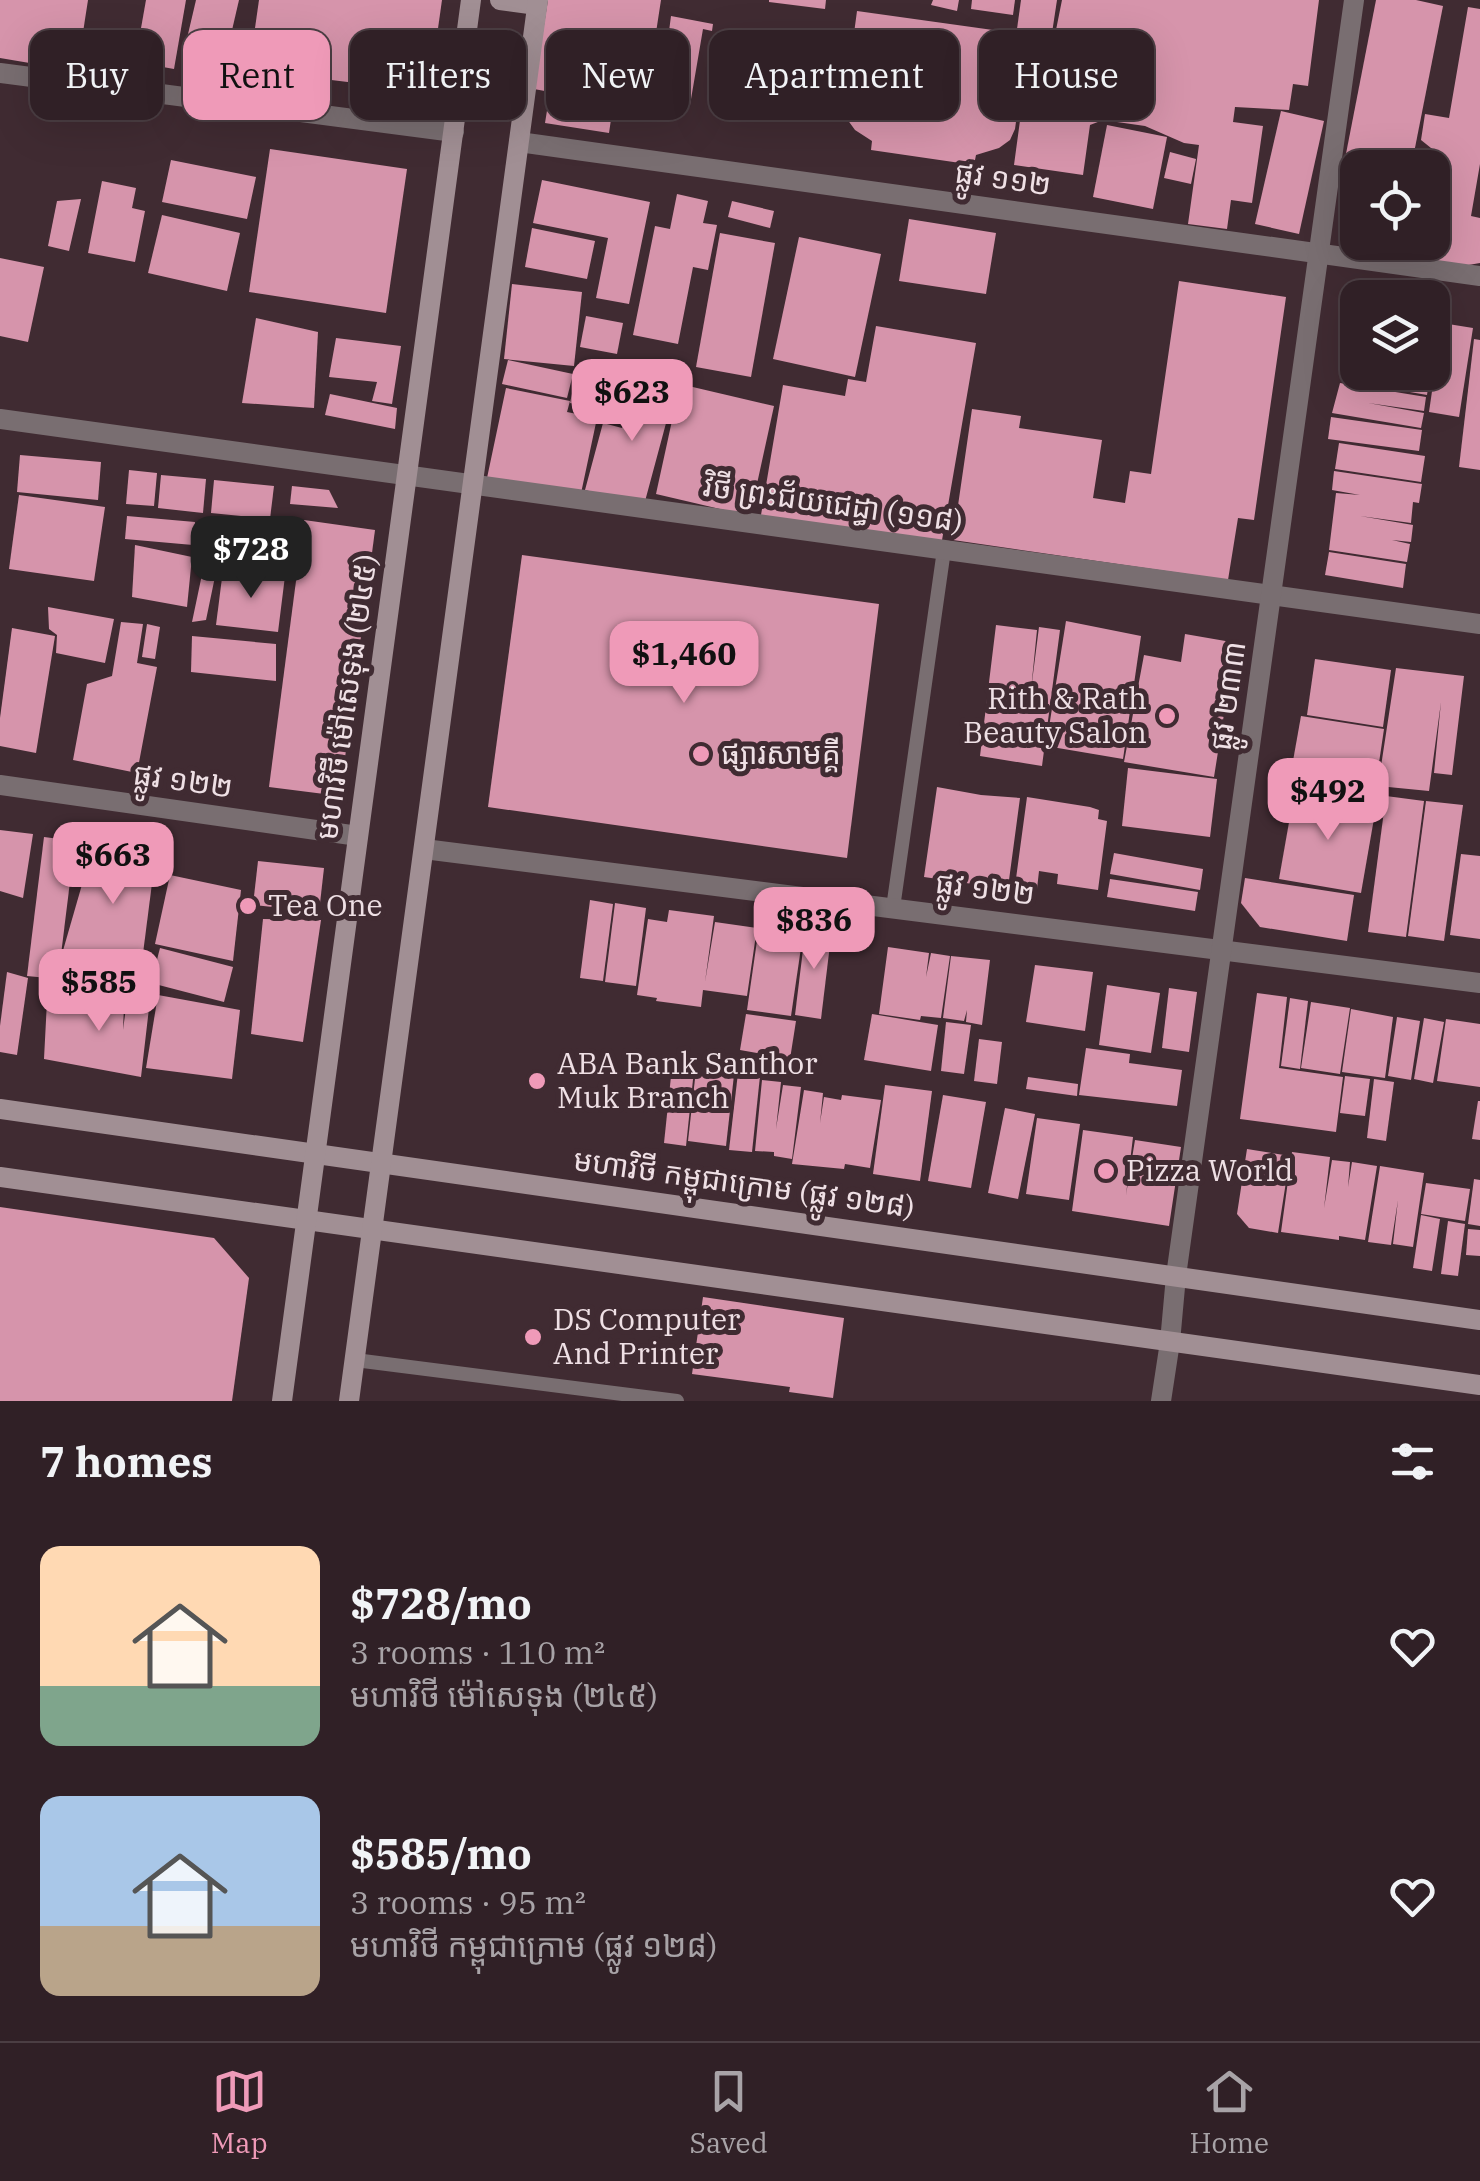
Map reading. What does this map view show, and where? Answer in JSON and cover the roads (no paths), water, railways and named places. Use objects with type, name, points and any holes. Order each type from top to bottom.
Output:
[{"type":"main road","name":"មហាវិថី ម៉ៅសេទុង (២៤៥)","points":[[282,1401],[471,0]]},
{"type":"main road","points":[[350,1401],[537,2],[500,0]]},
{"type":"main road","name":"មហាវិថី កម្ពុជាក្រោម (ផ្លូវ ១២៨)","points":[[0,1109],[1480,1320]]},
{"type":"main road","points":[[0,1177],[1480,1386]]},
{"type":"street","name":"ផ្លូវ ២៣៣","points":[[1161,1401],[1354,0]]},
{"type":"street","points":[[0,73],[454,132]]},
{"type":"street","name":"ផ្លូវ ១១២","points":[[519,142],[1480,276]]},
{"type":"street","name":"វិថី ព្រះជ័យជេដ្ធា (១១៨)","points":[[0,419],[1480,624]]},
{"type":"street","name":"ផ្លូវ ១២២","points":[[0,785],[358,836]]},
{"type":"street","name":"ផ្លូវ ១២២","points":[[424,849],[1480,983]]},
{"type":"lane","points":[[893,908],[944,550]]},
{"type":"lane","points":[[355,1360],[677,1401]]},
{"type":"place","name":"Rith & Rath Beauty Salon","points":[[1167,716]]},
{"type":"place","name":"ផ្សារសាមគ្គី","points":[[701,754]]},
{"type":"place","name":"Tea One","points":[[248,906]]},
{"type":"place","name":"ABA Bank Santhor Muk Branch","points":[[537,1081]]},
{"type":"place","name":"Pizza World","points":[[1106,1171]]},
{"type":"place","name":"DS Computer And Printer","points":[[533,1337]]}]
